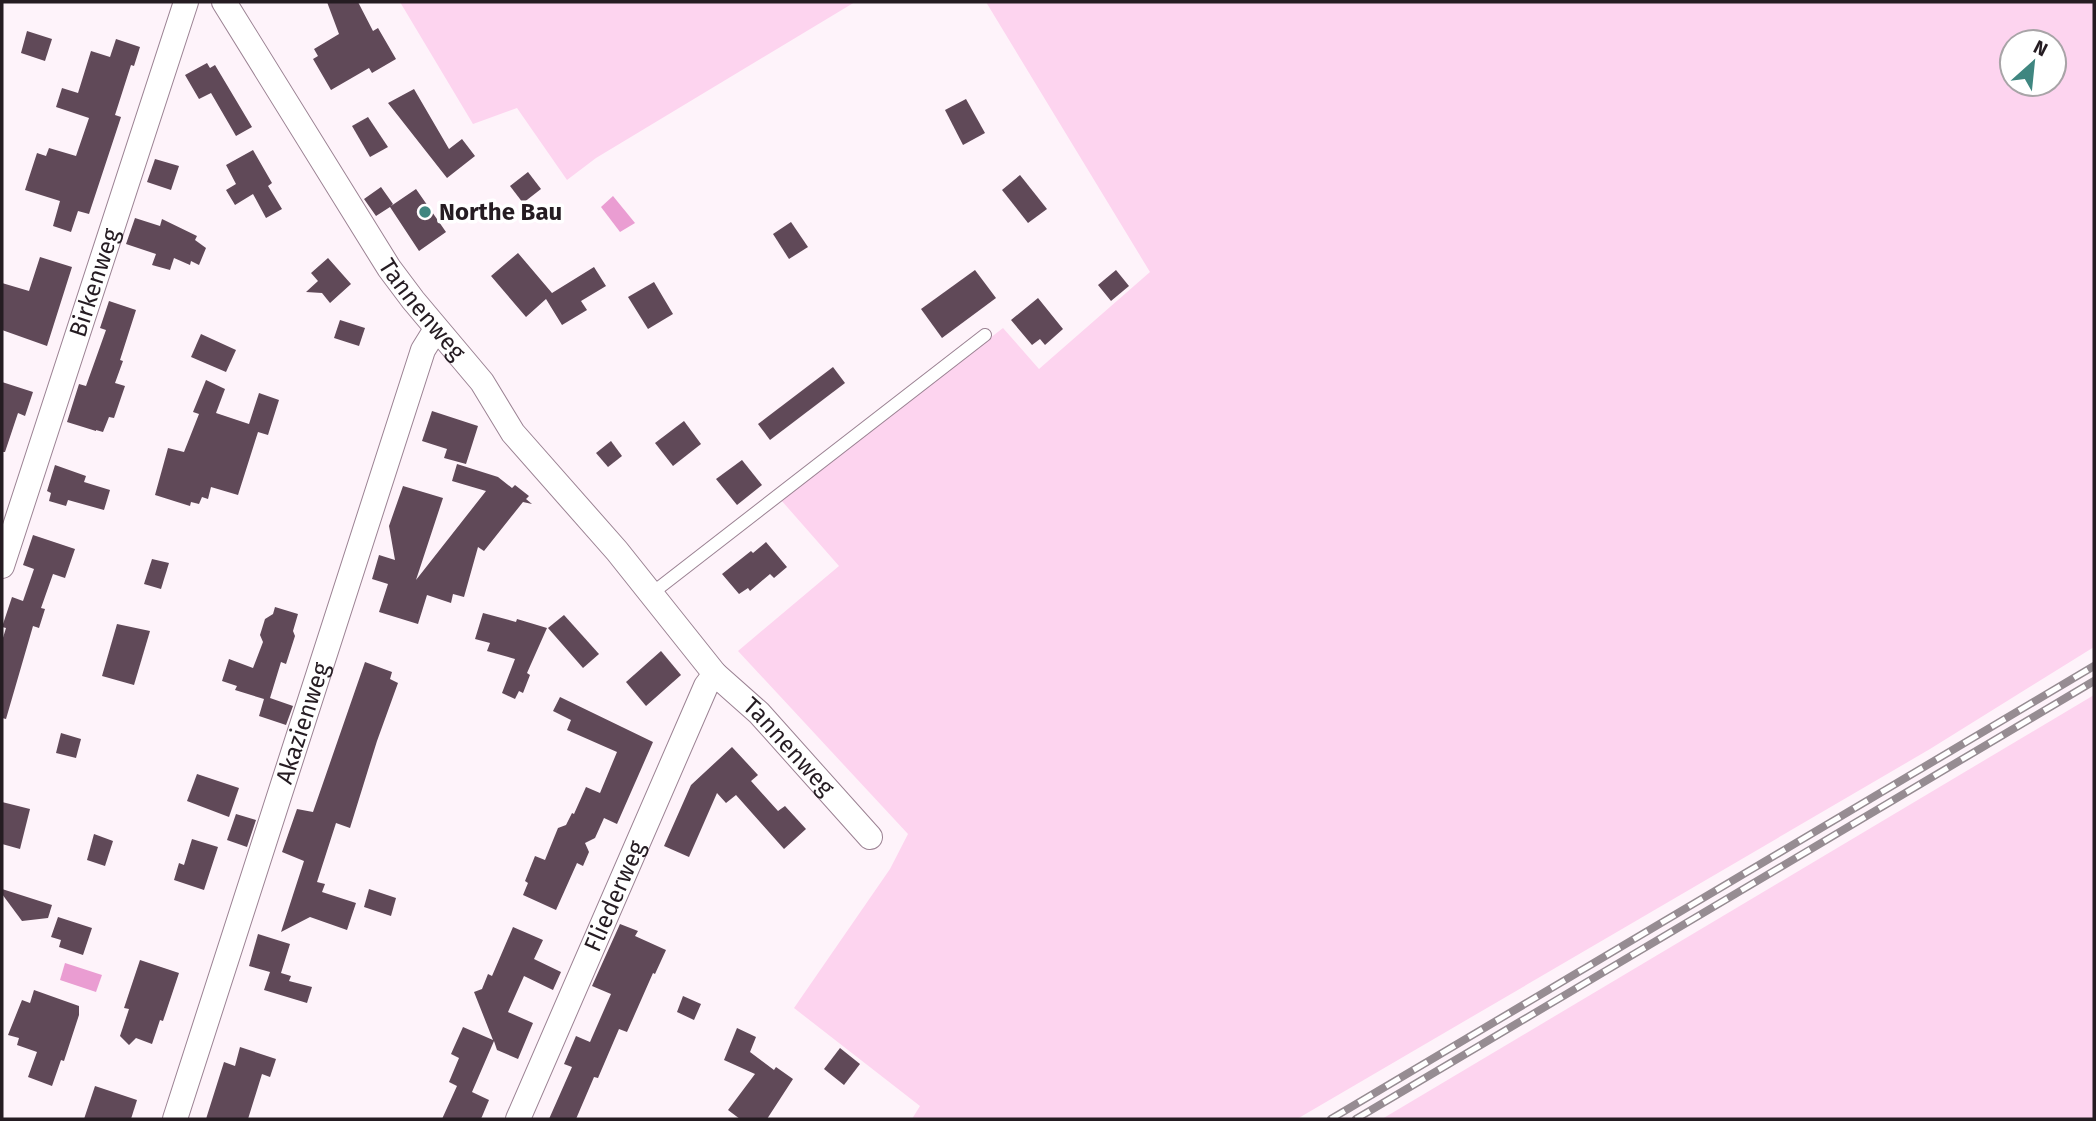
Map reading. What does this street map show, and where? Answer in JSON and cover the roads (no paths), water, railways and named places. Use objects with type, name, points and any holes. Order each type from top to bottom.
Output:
[{"type":"street","name":"Birkenweg","points":[[2,566],[186,2]]},
{"type":"street","name":"Tannenweg","points":[[224,2],[389,268],[436,329],[482,382],[513,433],[651,594],[715,674],[759,713],[870,837]]},
{"type":"street","name":"Akazienweg","points":[[175,1119],[419,363],[428,340],[436,329]]},
{"type":"street","name":"Fliederweg","points":[[518,1119],[644,824],[706,686],[715,674]]},
{"type":"lane","points":[[651,594],[985,335]]},
{"type":"railway","points":[[1331,1119],[2094,666]]},
{"type":"railway","points":[[1356,1119],[2094,681]]},
{"type":"place","name":"Northe Bau","points":[[425,212]]}]
